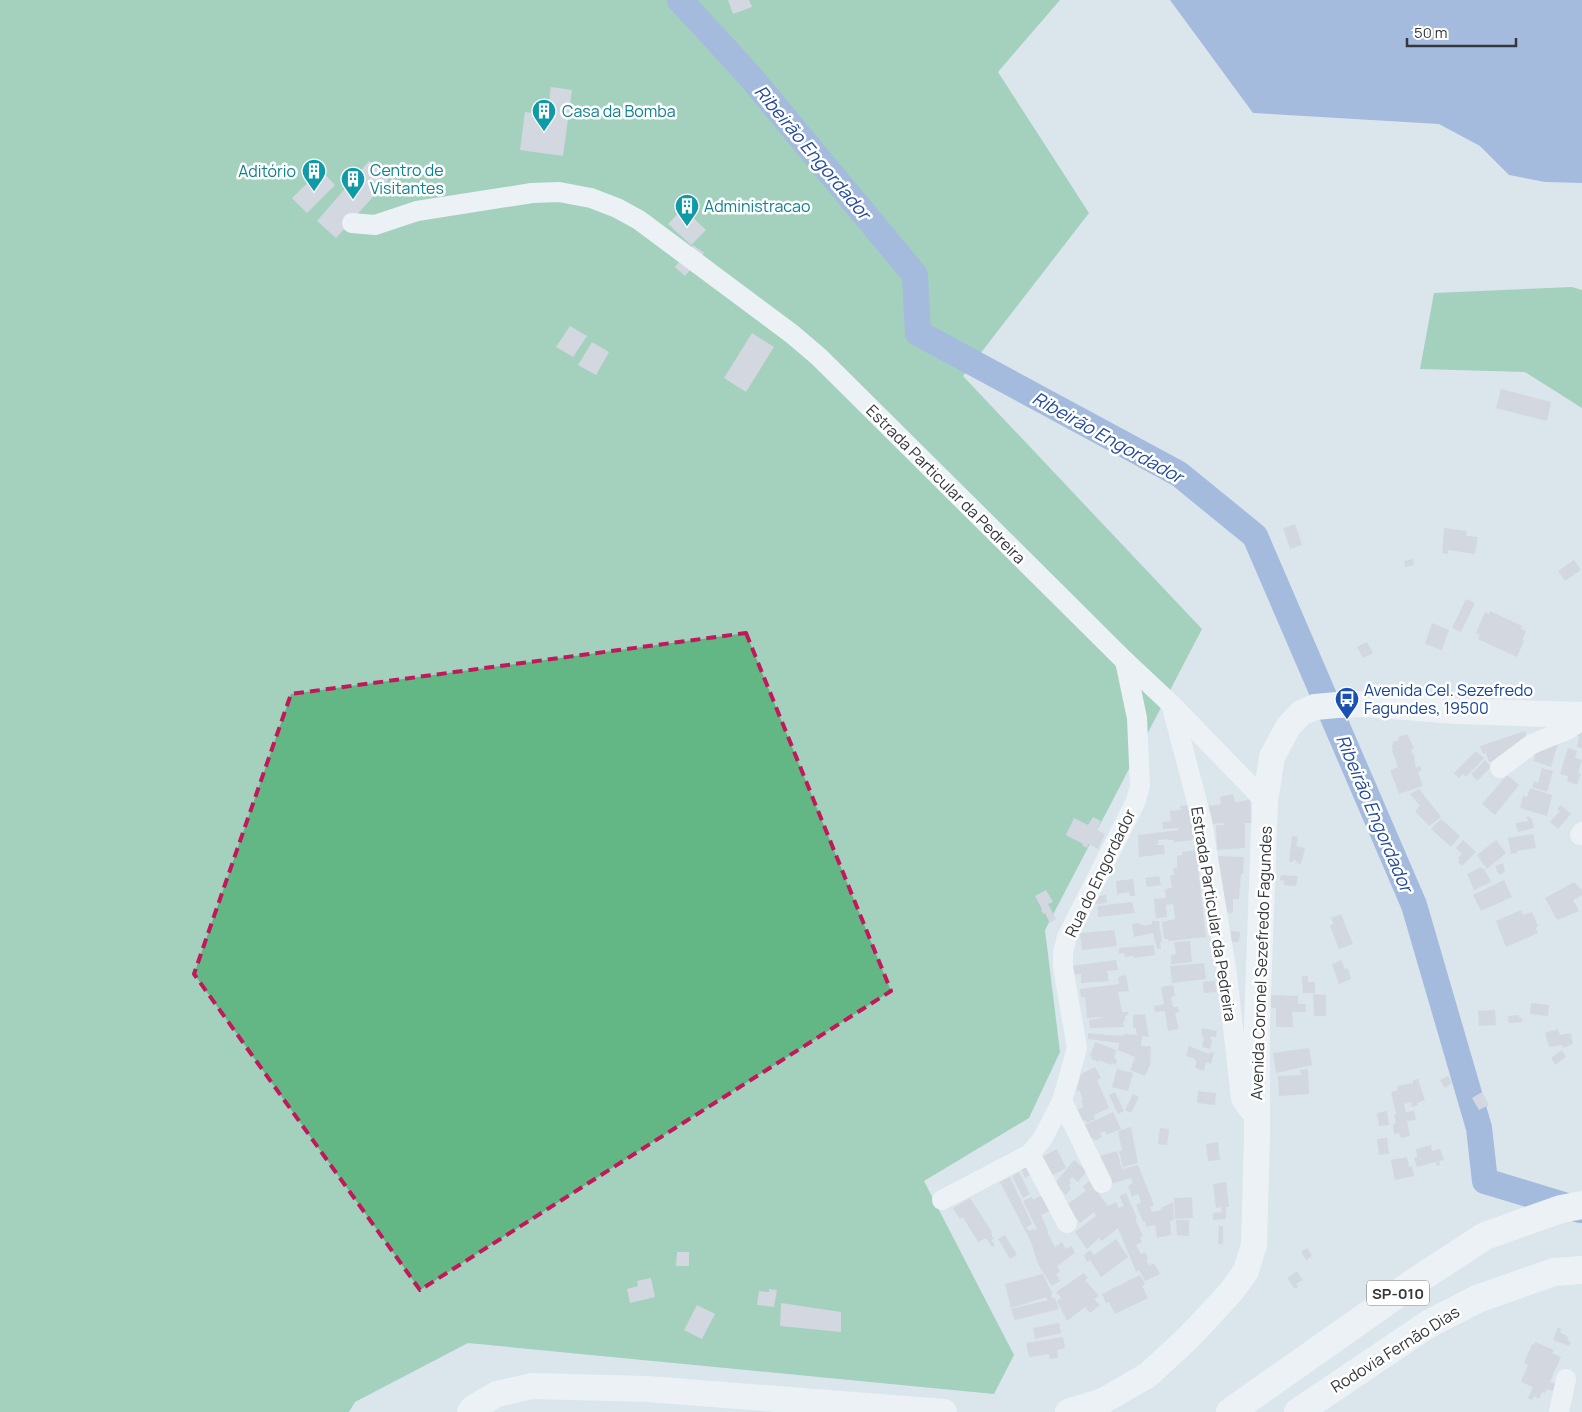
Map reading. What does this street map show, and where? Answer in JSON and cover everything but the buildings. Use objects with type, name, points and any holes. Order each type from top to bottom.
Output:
[{"type":"highway","name":"SP-010","points":[[1230,1412],[1416,1280],[1485,1236],[1561,1209],[1582,1205]]},
{"type":"highway","name":"Rodovia Fernão Dias","points":[[1298,1412],[1427,1325],[1477,1299],[1554,1272],[1582,1270]]},
{"type":"main road","name":"Avenida Coronel Sezefredo Fagundes","points":[[1068,1412],[1103,1401],[1148,1375],[1189,1337],[1231,1292],[1246,1271],[1254,1246],[1257,1023],[1265,801],[1272,757],[1288,727],[1301,713],[1316,706],[1367,704],[1456,711],[1582,715]]},
{"type":"main road","points":[[470,1412],[473,1408],[497,1394],[532,1386],[647,1389],[944,1412]]},
{"type":"street","name":"Estrada Particular da Pedreira","points":[[352,223],[375,225],[417,211],[532,193],[560,192],[591,198],[617,208],[640,220],[792,334],[819,357],[1125,661],[1172,705],[1265,801]]},
{"type":"street","name":"Rua do Engordador","points":[[942,1200],[1030,1154],[1043,1138],[1062,1101],[1077,1048],[1063,967],[1063,952],[1067,936],[1135,803],[1140,786],[1137,718],[1125,661]]},
{"type":"street","name":"Estrada Particular da Pedreira","points":[[1172,705],[1202,821],[1227,974],[1241,1099],[1257,1119]]},
{"type":"street","points":[[1500,768],[1532,744],[1569,730],[1582,720]]},
{"type":"street","points":[[1062,1101],[1102,1183]]},
{"type":"street","points":[[1030,1154],[1067,1223]]},
{"type":"street","points":[[1558,1412],[1566,1379]]},
{"type":"highlighted area","points":[[746,633],[891,991],[420,1290],[194,974],[291,694]]},
{"type":"green space","points":[[0,0],[1060,0],[998,72],[1089,213],[963,376],[1202,629],[1045,930],[1060,1052],[1029,1118],[924,1181],[1014,1355],[994,1394],[468,1343],[355,1402],[349,1412],[0,1412]]},
{"type":"green space","points":[[1572,287],[1582,290],[1582,408],[1525,372],[1420,369],[1434,293]]},
{"type":"water","points":[[1170,0],[1582,0],[1582,183],[1545,182],[1509,175],[1480,146],[1439,124],[1253,113]]},
{"type":"waterway","name":"Ribeirão Engordador","points":[[680,0],[748,74],[915,275],[918,333],[1179,474],[1255,536],[1414,905],[1479,1128],[1485,1181],[1580,1210]]},
{"type":"place","name":"Casa da Bomba","points":[[544,132]]},
{"type":"place","name":"Aditório","points":[[314,192]]},
{"type":"place","name":"Centro de Visitantes","points":[[353,200]]},
{"type":"place","name":"Administracao","points":[[687,227]]},
{"type":"place","name":"Avenida Cel. Sezefredo Fagundes, 19500","points":[[1347,720]]}]
